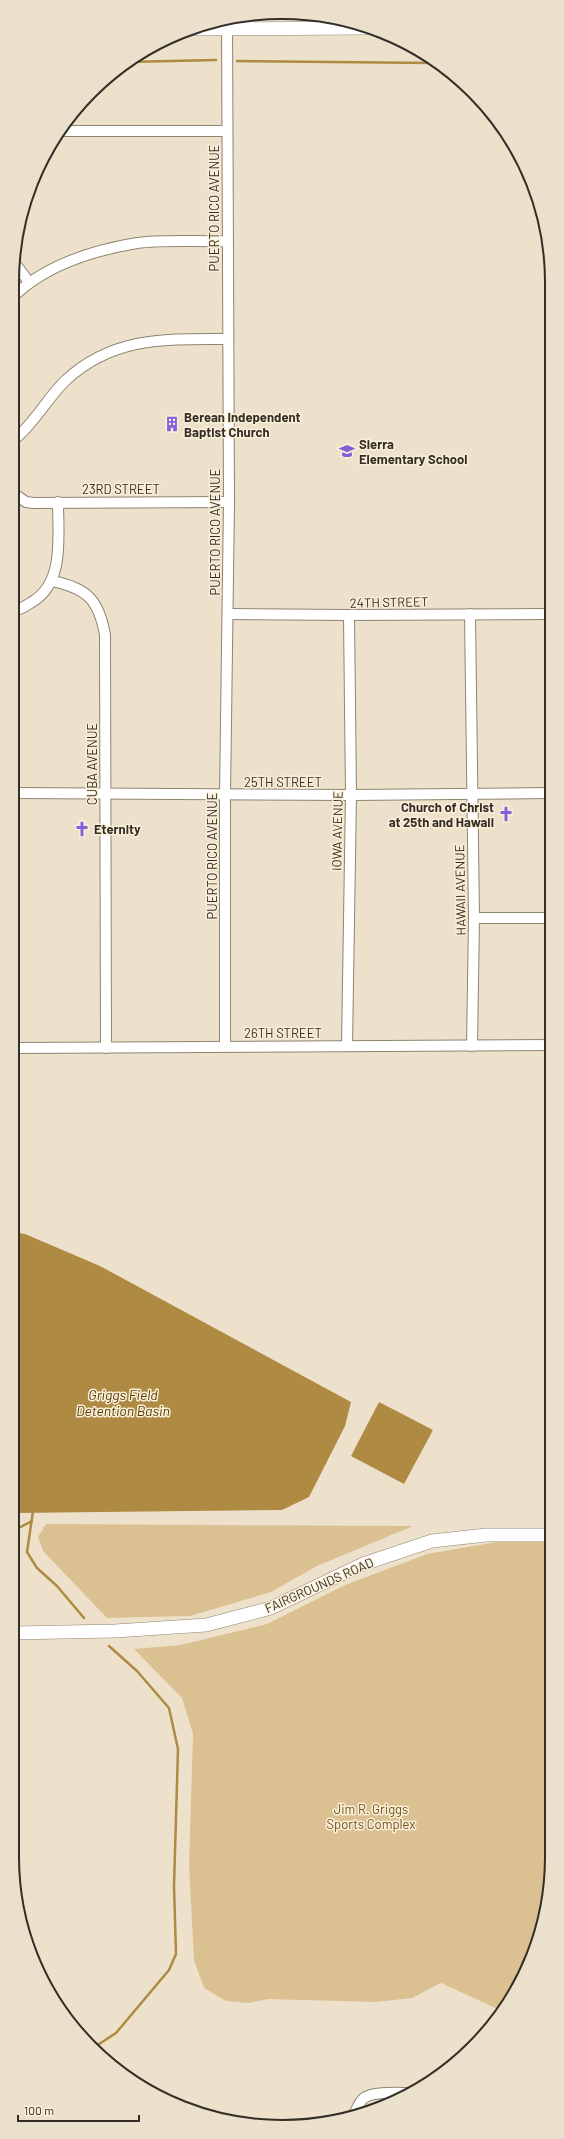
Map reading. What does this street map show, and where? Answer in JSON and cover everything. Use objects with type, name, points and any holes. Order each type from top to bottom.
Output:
[{"type":"main road","points":[[235,23],[347,27]]},
{"type":"main road","name":"FAIRGROUNDS ROAD","points":[[19,1633],[115,1631],[206,1625],[271,1608],[363,1564],[432,1541],[486,1535],[545,1535]]},
{"type":"street","name":"PUERTO RICO AVENUE","points":[[225,1046],[225,795],[229,502],[227,339],[227,25]]},
{"type":"street","points":[[67,131],[227,131]]},
{"type":"street","points":[[19,291],[29,282],[81,256],[138,243],[227,241]]},
{"type":"street","points":[[20,270],[29,282]]},
{"type":"street","points":[[19,435],[66,380],[94,359],[117,348],[141,342],[167,339],[227,339]]},
{"type":"street","name":"23RD STREET","points":[[19,497],[26,502],[34,503],[229,502]]},
{"type":"street","points":[[19,608],[40,597],[52,581],[58,552],[58,502]]},
{"type":"street","name":"CUBA AVENUE","points":[[52,581],[72,585],[88,596],[102,614],[105,635],[106,1048]]},
{"type":"street","name":"24TH STREET","points":[[228,614],[545,614]]},
{"type":"street","name":"HAWAII AVENUE","points":[[470,614],[474,918],[472,1046]]},
{"type":"street","name":"IOWA AVENUE","points":[[347,1046],[351,795],[349,615]]},
{"type":"street","name":"25TH STREET","points":[[19,793],[225,795],[472,795],[545,793]]},
{"type":"street","points":[[474,918],[545,918]]},
{"type":"street","name":"26TH STREET","points":[[19,1048],[225,1046],[545,1046]]},
{"type":"street","points":[[356,2109],[365,2098],[381,2094],[397,2093]]},
{"type":"green space","points":[[46,1524],[413,1526],[317,1566],[271,1592],[190,1616],[107,1618],[43,1551],[38,1537]]},
{"type":"green space","name":"Jim R. Griggs Sports Complex","points":[[497,1542],[545,1542],[545,1857],[543,1891],[540,1908],[525,1958],[510,1988],[497,2009],[441,1983],[412,1998],[375,2002],[268,1999],[249,2003],[226,2001],[204,1988],[194,1960],[189,1865],[193,1734],[182,1698],[134,1649],[181,1645],[267,1624],[345,1585],[427,1554]]},
{"type":"water","name":"Griggs Field Detention Basin","points":[[19,1233],[25,1234],[100,1266],[351,1402],[345,1426],[309,1497],[282,1510],[19,1513]]},
{"type":"water","points":[[379,1402],[433,1430],[404,1484],[351,1456]]},
{"type":"waterway","points":[[138,62],[216,60]]},
{"type":"waterway","points":[[237,61],[428,63]]},
{"type":"waterway","points":[[33,1511],[27,1552],[37,1568],[57,1586],[84,1618]]},
{"type":"waterway","points":[[19,1528],[32,1521]]},
{"type":"waterway","points":[[98,2045],[116,2033],[169,1970],[176,1954],[174,1886],[178,1749],[169,1708],[137,1671],[109,1646]]},
{"type":"place","name":"Berean Independent Baptist Church","points":[[172,424]]},
{"type":"place","name":"Sierra Elementary School","points":[[347,451]]},
{"type":"place","name":"Church of Christ at 25th and Hawaii","points":[[506,814]]},
{"type":"place","name":"Eternity","points":[[82,829]]}]
